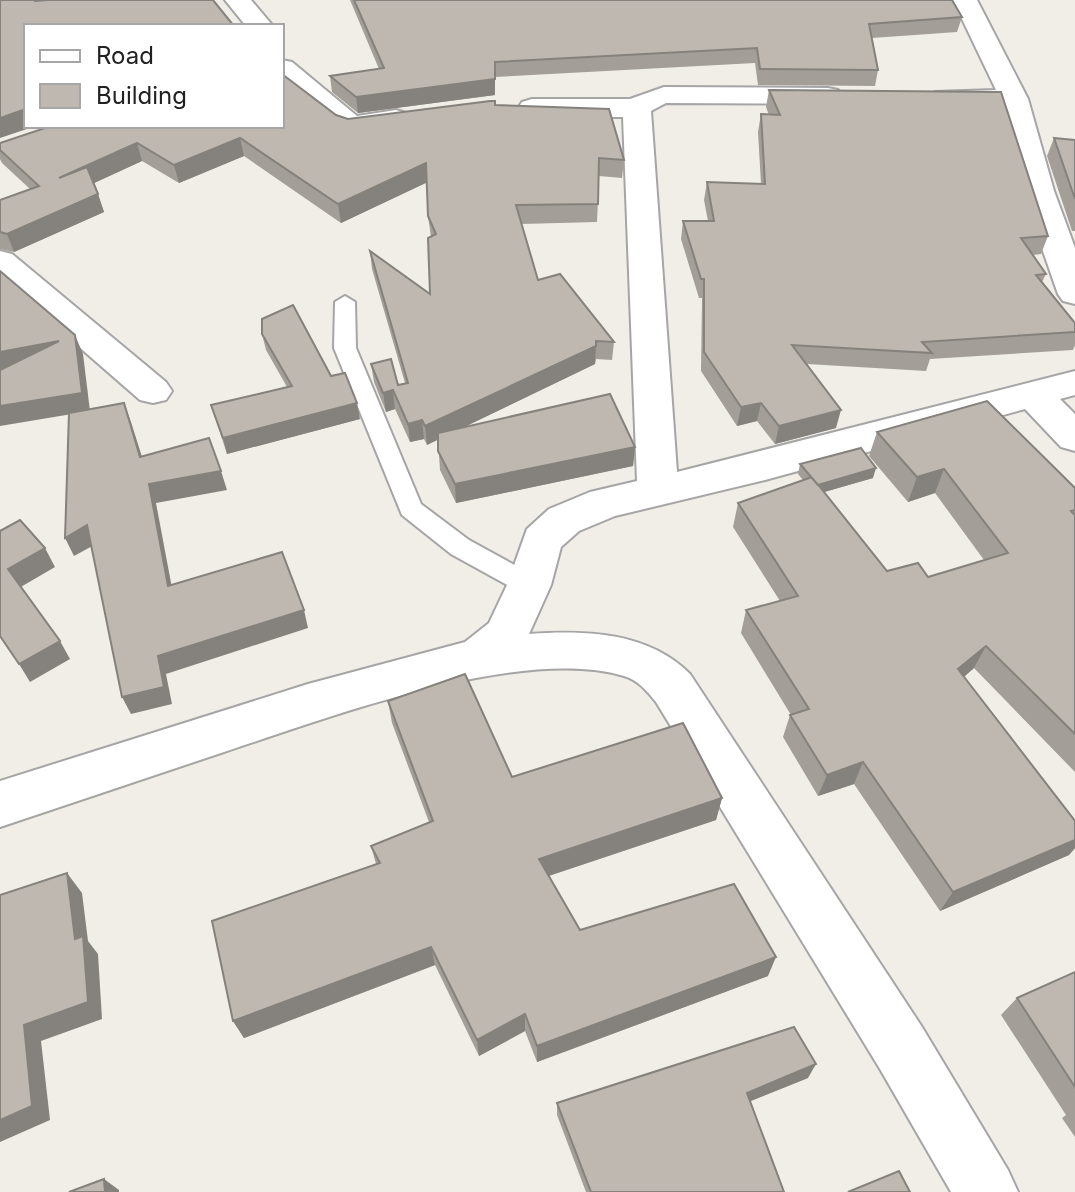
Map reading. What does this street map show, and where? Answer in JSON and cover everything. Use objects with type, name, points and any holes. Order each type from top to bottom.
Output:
[{"type":"street","points":[[237,0],[258,24]]},
{"type":"street","points":[[965,0],[1014,99],[1038,191],[1075,294]]},
{"type":"street","points":[[284,70],[351,125],[428,115]]},
{"type":"street","points":[[504,107],[637,108],[648,100],[664,95],[861,97]]},
{"type":"street","points":[[922,98],[1014,99]]},
{"type":"street","points":[[637,108],[658,491]]},
{"type":"street","points":[[0,261],[153,391]]},
{"type":"street","points":[[479,657],[506,635],[529,585],[542,540],[564,520],[605,503],[1055,389],[1075,438]]},
{"type":"street","points":[[0,804],[308,704],[479,657],[557,651],[609,652],[648,665],[673,688],[901,1048],[986,1192]]},
{"type":"lane","points":[[345,302],[345,348],[411,509],[460,547],[529,585]]},
{"type":"building","points":[[0,0],[213,0],[232,24],[24,24],[24,110],[0,118]]},
{"type":"building","points":[[354,0],[952,0],[962,17],[869,24],[878,70],[760,69],[757,48],[495,62],[495,79],[356,97],[330,76],[384,68]]},
{"type":"building","points":[[284,76],[336,115],[348,119],[490,101],[495,101],[495,105],[609,109],[624,160],[599,158],[598,204],[516,205],[538,280],[560,274],[614,342],[596,341],[596,346],[425,426],[422,420],[408,424],[393,390],[383,393],[371,364],[391,359],[398,385],[408,383],[370,251],[430,294],[428,238],[436,234],[428,216],[426,163],[338,204],[240,138],[174,165],[137,143],[59,178],[87,167],[98,194],[7,234],[0,232],[0,200],[39,186],[0,150],[0,143],[45,128],[284,128]]},
{"type":"building","points":[[769,90],[1001,92],[1048,236],[1021,238],[1046,274],[1036,275],[1075,323],[1075,332],[922,342],[932,353],[792,345],[841,410],[779,426],[761,403],[741,407],[704,352],[704,279],[701,279],[683,221],[714,221],[707,182],[765,184],[761,114],[780,115]]},
{"type":"building","points":[[1054,138],[1075,140],[1075,199]]},
{"type":"building","points":[[0,271],[75,335],[82,393],[0,406],[0,370],[59,341],[0,352]]},
{"type":"building","points":[[293,305],[331,376],[345,373],[357,403],[223,438],[211,405],[292,386],[262,334],[262,319]]},
{"type":"building","points":[[610,394],[635,447],[455,484],[438,451],[438,433]]},
{"type":"building","points":[[987,401],[1075,488],[1075,510],[1071,511],[1075,515],[1075,734],[986,646],[958,669],[1075,821],[1075,840],[953,892],[863,762],[827,775],[790,715],[809,709],[746,610],[798,596],[738,503],[812,477],[887,571],[918,563],[928,577],[1008,553],[944,469],[917,477],[877,432]]},
{"type":"building","points":[[124,403],[140,457],[209,438],[221,471],[149,484],[168,586],[282,552],[304,610],[158,656],[164,687],[122,697],[87,525],[65,538],[69,413]]},
{"type":"building","points":[[861,448],[876,468],[818,485],[800,464]]},
{"type":"building","points":[[20,520],[45,548],[8,569],[60,641],[19,664],[0,636],[0,531]]},
{"type":"building","points":[[465,674],[512,777],[683,723],[722,798],[539,859],[580,930],[734,884],[776,957],[537,1046],[525,1014],[477,1040],[431,947],[233,1021],[212,921],[380,863],[371,846],[433,821],[388,701]]},
{"type":"building","points":[[67,873],[75,939],[83,936],[88,1002],[24,1025],[32,1106],[0,1120],[0,895]]},
{"type":"building","points":[[1075,972],[1075,1087],[1017,998]]},
{"type":"building","points":[[794,1027],[816,1064],[747,1093],[784,1192],[591,1192],[557,1103]]},
{"type":"building","points":[[899,1171],[910,1192],[848,1192]]},
{"type":"building","points":[[104,1179],[105,1192],[69,1192]]}]
